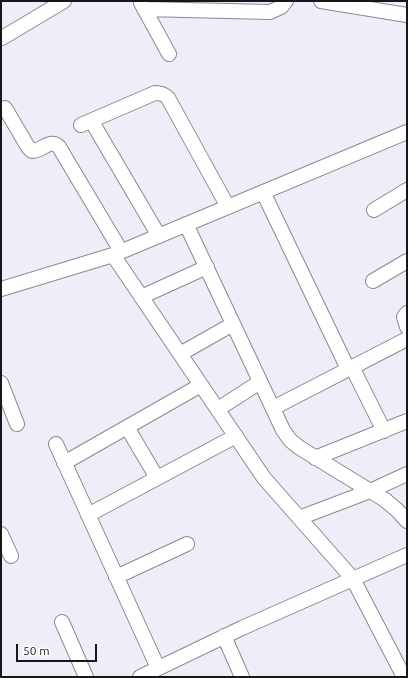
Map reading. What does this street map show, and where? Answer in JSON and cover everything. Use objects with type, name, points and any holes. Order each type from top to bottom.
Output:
[{"type":"street","points":[[2,38],[64,1]]},
{"type":"street","points":[[142,5],[270,12],[281,7],[286,1]]},
{"type":"street","points":[[325,1],[407,15]]},
{"type":"street","points":[[142,5],[169,54]]},
{"type":"street","points":[[81,125],[155,93],[164,94],[168,98],[228,207]]},
{"type":"street","points":[[5,108],[28,147],[32,151],[36,151],[52,143],[59,147],[142,297],[264,478],[353,579],[403,667]]},
{"type":"street","points":[[96,127],[159,236]]},
{"type":"street","points":[[1,289],[117,253],[407,132]]},
{"type":"street","points":[[374,210],[407,190]]},
{"type":"street","points":[[263,192],[350,368],[384,430]]},
{"type":"street","points":[[186,224],[283,430],[290,440],[315,458],[370,491],[397,510],[407,521]]},
{"type":"street","points":[[373,281],[407,261]]},
{"type":"street","points":[[142,297],[207,267]]},
{"type":"street","points":[[407,313],[404,317],[407,327]]},
{"type":"street","points":[[180,354],[233,324]]},
{"type":"street","points":[[273,408],[407,339]]},
{"type":"street","points":[[218,409],[260,382]]},
{"type":"street","points":[[1,383],[17,424]]},
{"type":"street","points":[[64,463],[201,385]]},
{"type":"street","points":[[315,458],[407,421]]},
{"type":"street","points":[[127,427],[157,478]]},
{"type":"street","points":[[88,515],[236,436]]},
{"type":"street","points":[[56,444],[116,577],[156,672]]},
{"type":"street","points":[[299,518],[370,491],[407,474]]},
{"type":"street","points":[[1,534],[11,556]]},
{"type":"street","points":[[116,577],[187,544]]},
{"type":"street","points":[[140,677],[156,672],[224,636],[407,555]]},
{"type":"street","points":[[62,622],[86,677]]},
{"type":"street","points":[[224,636],[242,677]]}]
